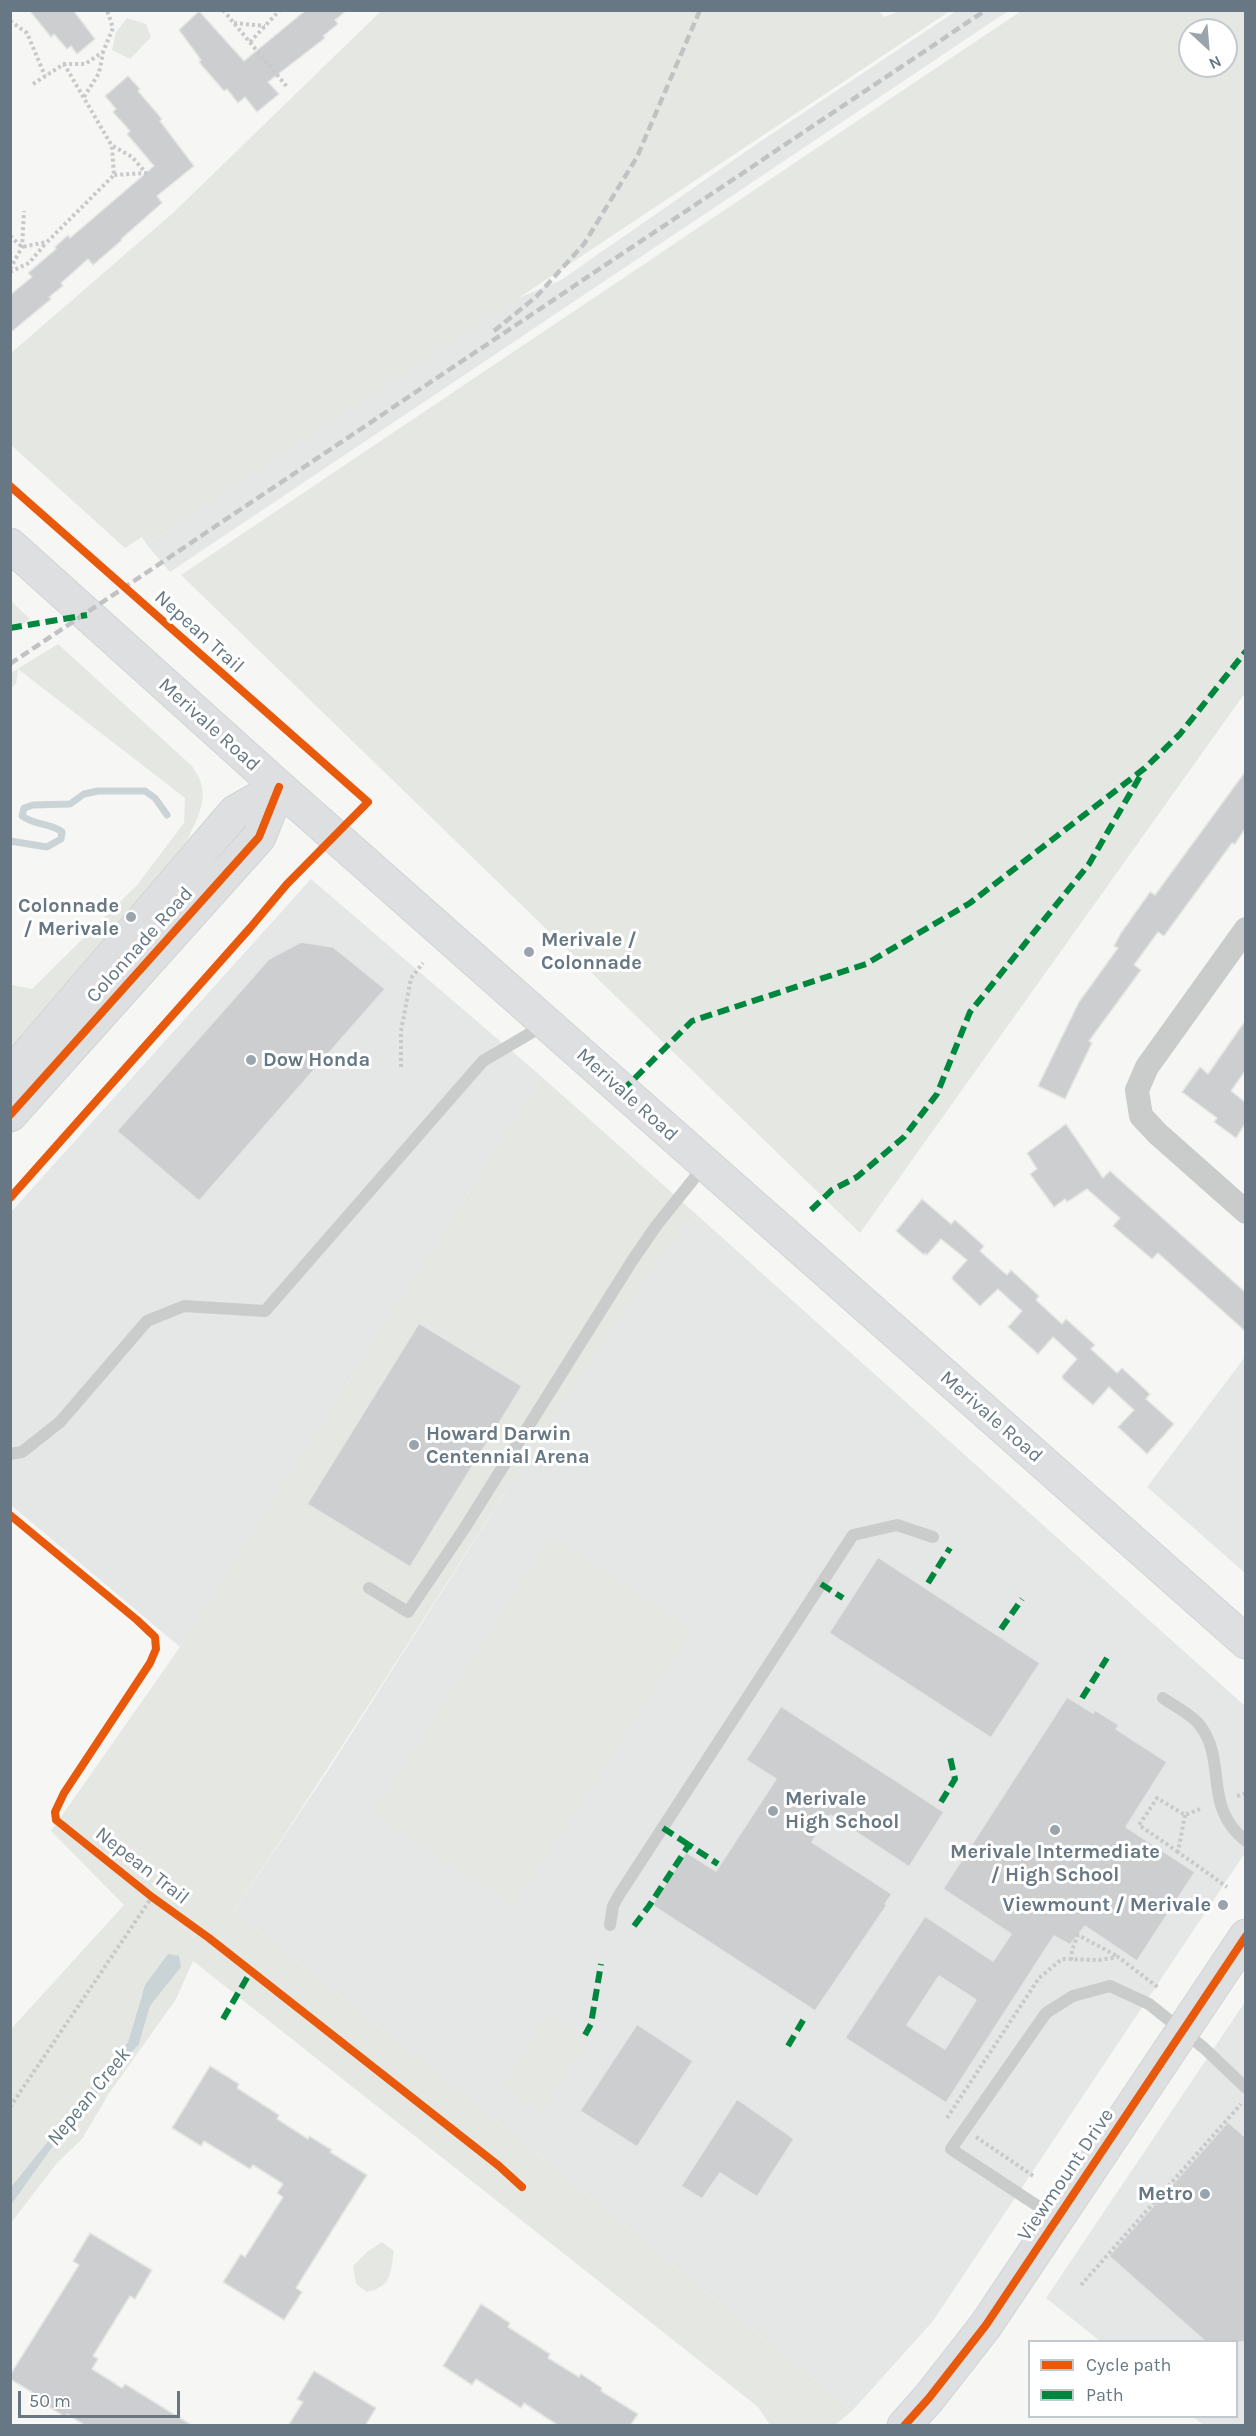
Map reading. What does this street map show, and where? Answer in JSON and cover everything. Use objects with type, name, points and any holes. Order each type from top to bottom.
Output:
[{"type":"main road","name":"Merivale Road","points":[[10,545],[279,787],[1245,1642]]},
{"type":"main road","name":"Colonnade Road","points":[[10,1075],[235,812],[279,787]]},
{"type":"main road","name":"Colonnade Road","points":[[10,1115],[259,837],[279,787]]},
{"type":"main road","name":"Viewmount Drive","points":[[906,2425],[986,2325],[1245,1936]]},
{"type":"street","points":[[1245,929],[1147,1067],[1137,1090],[1141,1116],[1245,1212]]},
{"type":"lane","points":[[10,1454],[22,1452],[60,1422],[147,1321],[184,1306],[265,1311],[483,1061],[546,1024]]},
{"type":"lane","points":[[369,1588],[408,1612],[464,1529],[590,1325],[638,1252],[705,1165]]},
{"type":"lane","points":[[610,1925],[619,1895],[853,1535],[897,1525],[933,1536]]},
{"type":"lane","points":[[1163,1698],[1197,1722],[1208,1740],[1215,1761],[1217,1789],[1223,1816],[1245,1841]]},
{"type":"lane","points":[[1056,2218],[951,2149],[1046,2013],[1073,1996],[1110,1986],[1149,2004],[1182,2030],[1245,2088]]},
{"type":"path","points":[[84,97],[99,73],[103,52],[113,28],[108,13],[113,10]]},
{"type":"path","points":[[223,10],[288,88]]},
{"type":"path","points":[[250,42],[280,10]]},
{"type":"path","points":[[10,21],[27,33],[45,76]]},
{"type":"path","points":[[234,23],[266,26]]},
{"type":"path","points":[[33,84],[64,64],[85,64],[103,52]]},
{"type":"path","points":[[64,64],[112,146],[114,175]]},
{"type":"path","points":[[10,270],[29,263],[114,175],[146,173],[132,157],[112,146]]},
{"type":"path","points":[[10,270],[22,247],[24,211]]},
{"type":"path","points":[[10,236],[22,247]]},
{"type":"path","points":[[22,247],[47,242]]},
{"type":"path","points":[[401,1067],[401,1031],[411,978],[423,963]]},
{"type":"path","points":[[1237,1796],[1245,1793]]},
{"type":"path","points":[[1185,1815],[1157,1798],[1139,1825],[1227,1887]]},
{"type":"path","points":[[1185,1815],[1200,1809]]},
{"type":"path","points":[[1178,1852],[1185,1815]]},
{"type":"path","points":[[10,2108],[152,1897]]},
{"type":"path","points":[[1071,1960],[1078,1935],[1118,1956]]},
{"type":"path","points":[[1081,2285],[1241,2104]]},
{"type":"path","points":[[976,2137],[1035,2177]]},
{"type":"shaded area","points":[[879,10],[884,17],[900,11],[950,11],[147,545],[142,537],[125,548],[11,445],[11,353],[174,212],[381,11]]},
{"type":"shaded area","points":[[956,11],[1008,11],[170,572],[147,545],[516,299],[561,280],[758,143]]},
{"type":"shaded area","points":[[1021,11],[1245,11],[1245,693],[860,1233],[181,575]]},
{"type":"shaded area","points":[[127,18],[146,24],[151,37],[130,59],[112,50],[116,32]]},
{"type":"shaded area","points":[[11,601],[30,619],[10,632]]},
{"type":"shaded area","points":[[58,644],[192,766],[201,785],[202,803],[187,841],[11,1047],[12,985],[32,989],[137,885],[184,823],[185,798],[18,669],[16,684],[11,688],[11,673]]},
{"type":"shaded area","points":[[311,879],[542,1077],[180,1647],[11,1505],[11,1212]]},
{"type":"shaded area","points":[[542,1077],[697,1215],[682,1228],[668,1246],[613,1328],[234,1911],[465,2095],[852,2411],[835,2425],[770,2425],[758,2407],[193,1961],[176,1999],[108,2095],[82,2139],[57,2163],[11,2223],[11,2205],[61,2135],[139,2044],[150,2006],[181,1967],[142,1994],[128,2042],[11,2187],[11,2029],[124,1905],[51,1831],[180,1647]]},
{"type":"shaded area","name":"Merivale High School","points":[[697,1215],[1245,1706],[1245,1853],[933,2321],[852,2411],[465,2095],[234,1911],[329,1769],[577,1380],[668,1246],[682,1228]]},
{"type":"shaded area","points":[[1245,1357],[1245,1573],[1147,1487]]},
{"type":"shaded area","points":[[551,1537],[693,1629],[514,1906],[372,1814]]},
{"type":"shaded area","points":[[1245,2002],[1245,2425],[1204,2425],[1194,2418],[1238,2418],[1238,2340],[1099,2340],[1046,2298]]},
{"type":"shaded area","points":[[549,2013],[589,2038],[541,2113],[502,2088]]},
{"type":"shaded area","points":[[382,2242],[394,2251],[391,2272],[382,2286],[367,2292],[356,2284],[353,2266],[367,2252]]},
{"type":"water","name":"Nepean Creek","points":[[168,1954],[179,1956],[181,1967],[150,2006],[139,2044],[61,2135],[11,2205],[11,2187],[128,2042],[145,1985]]},
{"type":"building","points":[[29,10],[73,10],[95,39],[77,54],[71,46],[67,49],[54,34],[51,37]]},
{"type":"building","points":[[306,10],[347,10],[335,20],[338,24],[323,36],[325,38],[268,82],[279,94],[257,112],[245,97],[238,103],[227,89],[224,91],[199,62],[201,60],[179,30],[199,11],[244,61]]},
{"type":"building","points":[[128,76],[162,119],[160,121],[194,166],[157,196],[162,203],[122,240],[93,265],[88,259],[61,283],[63,286],[49,297],[51,299],[10,333],[10,295],[32,277],[28,273],[56,249],[55,247],[68,235],[70,238],[154,166],[127,134],[130,131],[113,112],[116,109],[105,96]]},
{"type":"building","points":[[1245,772],[1245,829],[1235,844],[1232,843],[1164,936],[1158,932],[1134,965],[1141,970],[1089,1041],[1092,1043],[1065,1099],[1038,1086],[1079,1002],[1118,948],[1114,946],[1121,933],[1150,892],[1155,895]]},
{"type":"building","name":"Dow Honda","points":[[301,942],[333,947],[385,989],[199,1201],[117,1131],[269,959]]},
{"type":"building","points":[[1245,1021],[1245,1071],[1231,1091],[1245,1102],[1245,1124],[1236,1138],[1214,1122],[1217,1118],[1182,1092],[1200,1067],[1208,1074]]},
{"type":"building","points":[[1066,1124],[1103,1178],[1110,1171],[1245,1292],[1245,1331],[1158,1253],[1152,1259],[1113,1226],[1120,1218],[1087,1189],[1067,1202],[1065,1199],[1054,1207],[1030,1174],[1037,1169],[1027,1153]]},
{"type":"building","points":[[922,1199],[951,1224],[955,1220],[984,1246],[980,1251],[1007,1275],[1011,1270],[1039,1296],[1036,1300],[1062,1324],[1066,1319],[1095,1345],[1091,1349],[1117,1373],[1122,1368],[1150,1394],[1146,1399],[1174,1424],[1147,1454],[1118,1427],[1134,1410],[1109,1387],[1093,1405],[1063,1379],[1062,1376],[1077,1359],[1053,1337],[1038,1354],[1008,1327],[1022,1311],[998,1289],[980,1306],[953,1280],[952,1277],[967,1260],[941,1239],[927,1255],[925,1253],[924,1255],[896,1231]]},
{"type":"building","name":"Howard Darwin Centennial Arena","points":[[419,1323],[522,1386],[410,1567],[307,1504]]},
{"type":"building","points":[[878,1557],[1040,1663],[991,1738],[829,1633]]},
{"type":"building","points":[[1067,1697],[1093,1713],[1095,1710],[1119,1725],[1116,1729],[1167,1762],[1126,1827],[1195,1872],[1137,1961],[1085,1926],[1070,1945],[1054,1936],[946,2103],[845,2038],[925,1916],[993,1961],[1011,1934],[943,1889]],"holes":[[[939,1976],[976,2000],[945,2049],[907,2025]]]},
{"type":"building","points":[[781,1706],[944,1812],[909,1867],[830,1815],[812,1842],[892,1894],[885,1904],[887,1905],[815,2011],[652,1905],[686,1852],[716,1871],[776,1779],[746,1760]]},
{"type":"building","points":[[637,2024],[693,2061],[637,2147],[580,2111]]},
{"type":"building","points":[[210,2066],[239,2084],[237,2088],[279,2115],[277,2119],[308,2139],[309,2136],[332,2150],[330,2152],[367,2175],[296,2288],[302,2292],[284,2320],[223,2282],[241,2254],[245,2257],[283,2197],[277,2193],[283,2184],[253,2165],[250,2169],[204,2141],[201,2146],[172,2128]]},
{"type":"building","points":[[737,2099],[794,2139],[757,2197],[720,2173],[702,2199],[681,2186]]},
{"type":"building","name":"Metro","points":[[1228,2122],[1245,2137],[1245,2342],[1204,2340],[1109,2256]]},
{"type":"building","points":[[90,2233],[152,2270],[135,2299],[130,2296],[93,2356],[98,2359],[92,2369],[122,2388],[125,2384],[193,2426],[86,2426],[67,2414],[65,2417],[43,2403],[45,2400],[10,2379],[10,2375],[79,2265],[73,2261]]},
{"type":"building","points":[[481,2304],[510,2323],[508,2327],[550,2354],[548,2358],[579,2377],[581,2374],[602,2388],[601,2391],[638,2414],[630,2426],[559,2426],[524,2403],[521,2408],[476,2379],[472,2385],[443,2366]]},
{"type":"building","points":[[314,2371],[376,2408],[365,2426],[288,2426],[303,2402],[297,2399]]},
{"type":"waterway","points":[[10,841],[47,847],[61,839],[62,832],[22,816],[24,808],[33,805],[70,804],[84,794],[98,791],[145,791],[155,798],[167,815]]},
{"type":"railway","points":[[494,331],[536,297],[584,244],[637,157],[700,10]]},
{"type":"railway","points":[[10,664],[986,10]]},
{"type":"marked path","points":[[10,628],[87,615]]},
{"type":"marked path","points":[[622,1091],[692,1021],[866,964],[970,903],[1145,768],[1180,734],[1246,651]]},
{"type":"marked path","points":[[811,1210],[832,1190],[857,1177],[904,1137],[937,1094],[970,1012],[1089,864],[1142,773]]},
{"type":"marked path","points":[[928,1583],[950,1548]]},
{"type":"marked path","points":[[821,1584],[843,1598]]},
{"type":"marked path","points":[[1001,1629],[1022,1599]]},
{"type":"marked path","points":[[1082,1698],[1107,1658]]},
{"type":"marked path","points":[[941,1802],[955,1779],[950,1757]]},
{"type":"marked path","points":[[663,1828],[689,1845]]},
{"type":"marked path","points":[[634,1926],[689,1845],[718,1864]]},
{"type":"marked path","points":[[585,2035],[591,2024],[601,1964]]},
{"type":"marked path","points":[[223,2019],[251,1971]]},
{"type":"marked path","points":[[788,2046],[805,2017]]},
{"type":"cycle path","name":"Nepean Trail","points":[[10,486],[368,802],[287,884],[10,1198]]},
{"type":"cycle path","points":[[10,1115],[259,837],[279,787]]},
{"type":"cycle path","name":"Nepean Trail","points":[[10,1515],[155,1637],[156,1649],[150,1663],[64,1793],[55,1812],[56,1820],[499,2166],[522,2187]]},
{"type":"cycle path","points":[[904,2426],[986,2325],[1246,1936]]},
{"type":"place","name":"Colonnade / Merivale","points":[[131,917]]},
{"type":"place","name":"Merivale / Colonnade","points":[[529,952]]},
{"type":"place","name":"Dow Honda","points":[[251,1060]]},
{"type":"place","name":"Howard Darwin Centennial Arena","points":[[414,1445]]},
{"type":"place","name":"Merivale High School","points":[[773,1811]]},
{"type":"place","name":"Merivale Intermediate / High School","points":[[1055,1830]]},
{"type":"place","name":"Viewmount / Merivale","points":[[1223,1905]]},
{"type":"place","name":"Metro","points":[[1205,2194]]}]
